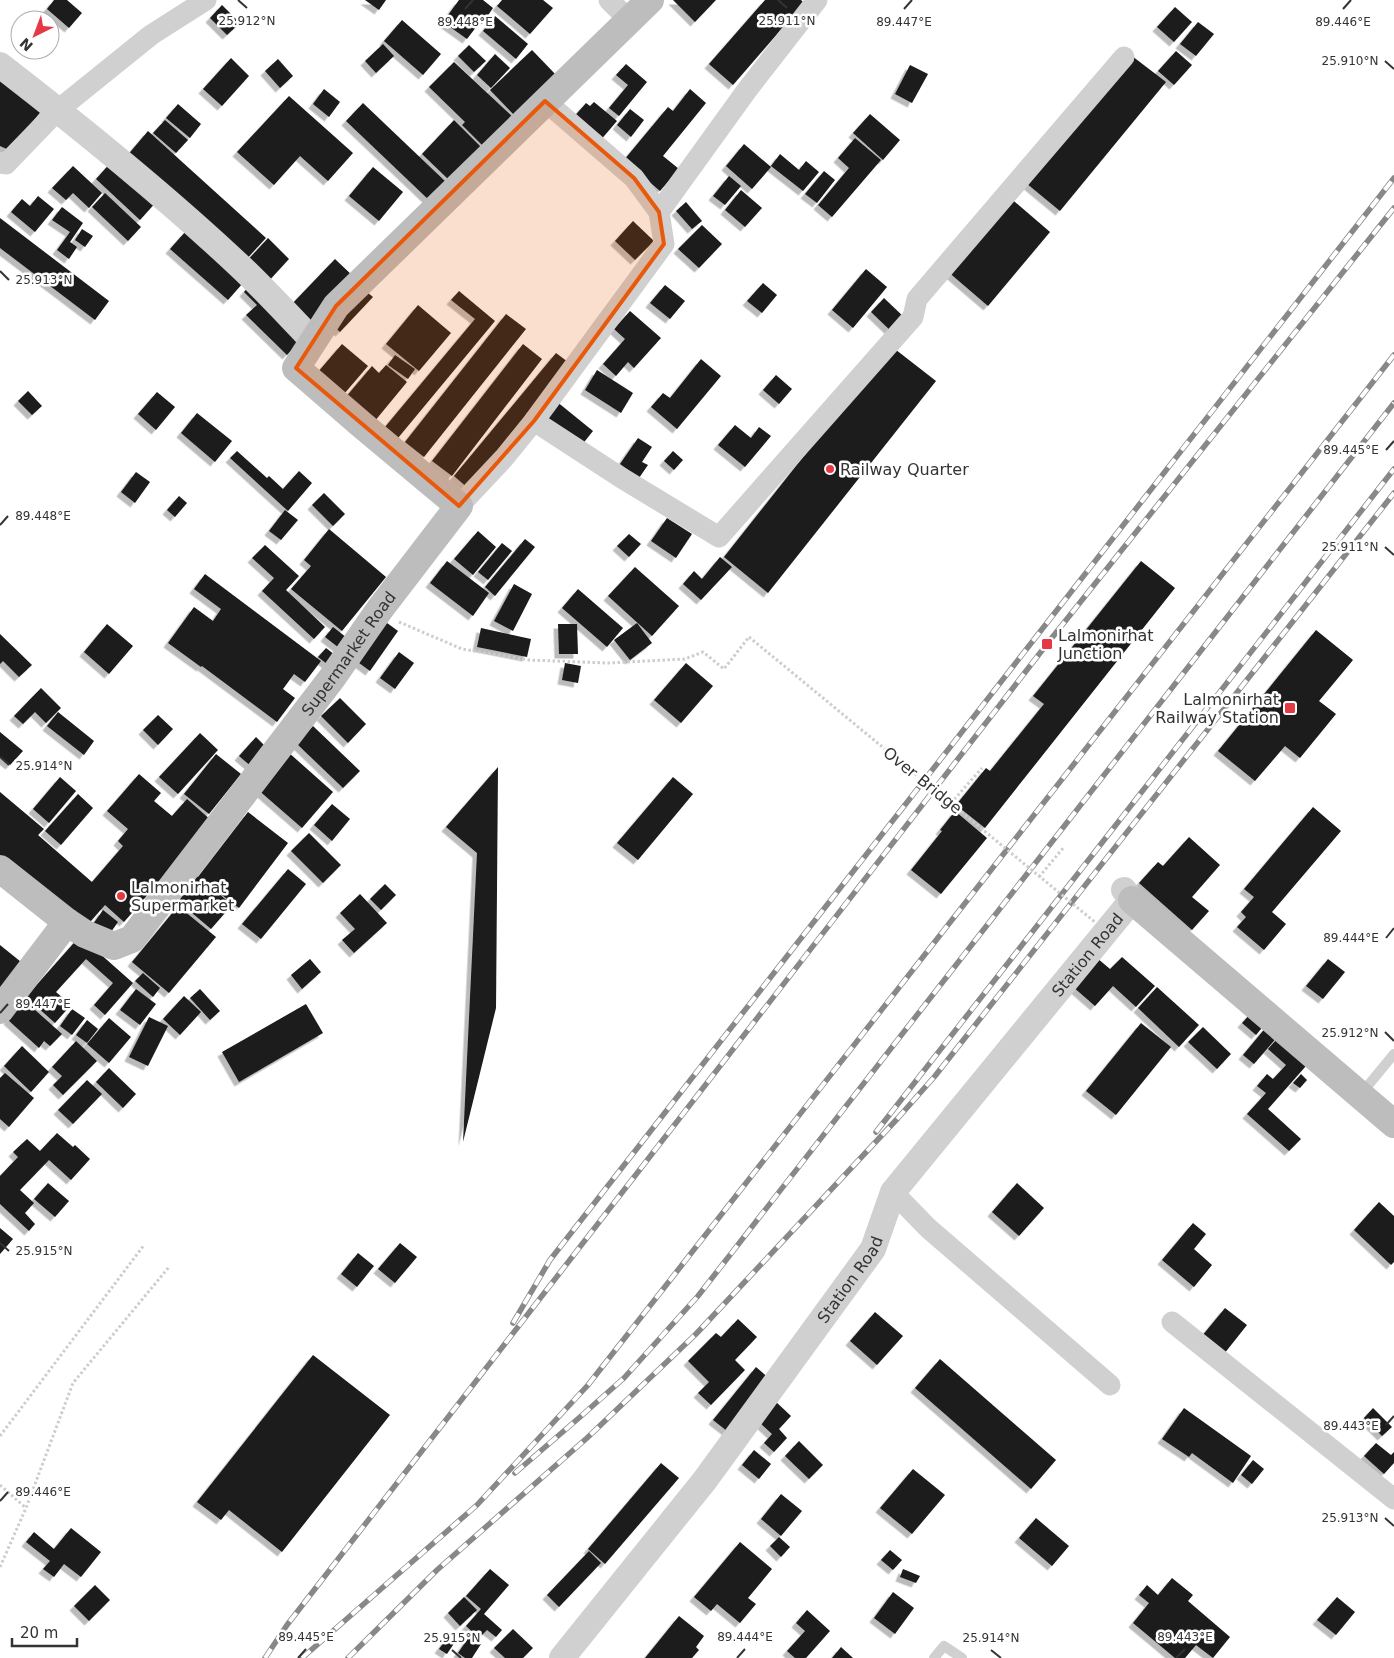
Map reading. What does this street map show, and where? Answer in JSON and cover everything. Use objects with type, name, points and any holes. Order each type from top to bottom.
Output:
[{"type":"main road","points":[[459,506],[362,426],[296,368],[336,306],[650,0]]},
{"type":"main road","name":"Supermarket Road","points":[[0,868],[67,922],[85,934],[114,946],[132,939],[332,678],[380,609],[459,506]]},
{"type":"main road","name":"Station Road","points":[[1128,895],[1394,1124]]},
{"type":"main road","points":[[0,1010],[67,922]]},
{"type":"street","points":[[0,163],[6,164],[58,110],[151,35],[206,0]]},
{"type":"street","points":[[610,0],[630,21]]},
{"type":"street","points":[[658,212],[747,90],[817,0]]},
{"type":"street","points":[[534,421],[620,477],[719,537],[913,317],[917,299],[1124,57]]},
{"type":"street","points":[[0,65],[58,110],[160,195],[238,265],[313,341]]},
{"type":"street","points":[[459,506],[504,458],[534,421],[664,244],[658,212],[634,178],[545,102]]},
{"type":"street","name":"Station Road","points":[[562,1658],[705,1480],[873,1249],[893,1192],[1128,895]]},
{"type":"street","points":[[893,1192],[928,1228],[1110,1385]]},
{"type":"street","points":[[1172,1322],[1394,1499]]},
{"type":"lane","points":[[1361,1095],[1394,1054]]},
{"type":"lane","points":[[934,1658],[944,1646],[962,1658]]},
{"type":"path","name":"Over Bridge","points":[[380,609],[398,621],[462,649],[529,660],[608,663],[685,658],[703,652],[724,669],[749,637],[1096,923]]},
{"type":"path","points":[[951,803],[982,768]]},
{"type":"path","points":[[1039,877],[1064,847]]},
{"type":"path","points":[[0,1436],[144,1245]]},
{"type":"path","points":[[0,1568],[26,1508],[73,1384],[169,1267]]},
{"type":"path","points":[[0,1485],[26,1508]]},
{"type":"highlighted area","points":[[545,101],[634,178],[659,212],[664,244],[534,421],[459,506],[296,368],[336,306]]},
{"type":"building","points":[[54,0],[67,0],[82,13],[69,28],[60,20],[60,10],[47,9]]},
{"type":"building","points":[[365,0],[386,0],[379,10]]},
{"type":"building","points":[[459,0],[483,0],[493,8],[482,24],[480,22],[467,39],[443,22]]},
{"type":"building","points":[[502,0],[543,0],[553,8],[530,34],[497,6]]},
{"type":"building","points":[[673,0],[716,0],[695,22]]},
{"type":"building","points":[[765,0],[801,0],[804,3],[733,85],[709,64]]},
{"type":"building","points":[[222,5],[240,23],[227,35],[210,18]]},
{"type":"building","points":[[1175,7],[1192,22],[1174,42],[1157,27]]},
{"type":"building","points":[[495,16],[528,44],[516,59],[483,31]]},
{"type":"building","points":[[402,20],[441,54],[423,75],[384,41]]},
{"type":"building","points":[[1198,22],[1214,34],[1196,56],[1180,44]]},
{"type":"building","points":[[383,44],[394,56],[376,73],[365,61]]},
{"type":"building","points":[[469,45],[486,61],[474,72],[458,56]]},
{"type":"building","points":[[532,50],[559,78],[517,118],[490,90]]},
{"type":"building","points":[[1176,51],[1192,65],[1174,85],[1158,71]]},
{"type":"building","points":[[495,54],[510,68],[491,88],[477,75]]},
{"type":"building","points":[[1132,56],[1166,82],[1060,211],[1026,183]]},
{"type":"building","points":[[231,58],[249,76],[222,106],[203,89]]},
{"type":"building","points":[[278,59],[293,76],[280,88],[265,71]]},
{"type":"building","points":[[454,62],[515,119],[486,149],[462,125],[465,122],[429,87]]},
{"type":"building","points":[[626,64],[647,82],[619,116],[609,108],[628,85],[616,75]]},
{"type":"building","points":[[910,65],[928,74],[912,103],[895,94]]},
{"type":"building","points":[[0,74],[44,108],[9,150],[0,146]]},
{"type":"building","points":[[324,89],[340,102],[329,117],[313,104]]},
{"type":"building","points":[[690,89],[706,103],[663,156],[679,169],[660,191],[624,160],[668,107],[673,111]]},
{"type":"building","points":[[289,96],[353,153],[328,181],[300,156],[274,185],[237,152]]},
{"type":"building","points":[[594,102],[617,121],[599,142],[572,119],[586,103],[590,106]]},
{"type":"building","points":[[363,103],[448,184],[431,202],[346,121]]},
{"type":"building","points":[[178,104],[201,124],[190,138],[166,118]]},
{"type":"building","points":[[630,109],[644,120],[631,137],[617,125]]},
{"type":"building","points":[[870,114],[900,140],[883,160],[853,133]]},
{"type":"building","points":[[165,120],[188,140],[176,153],[153,133]]},
{"type":"building","points":[[454,120],[481,147],[449,180],[422,154]]},
{"type":"building","points":[[148,131],[266,238],[243,263],[126,157]]},
{"type":"building","points":[[855,138],[881,160],[832,217],[818,205],[849,168],[838,158]]},
{"type":"building","points":[[744,144],[771,167],[752,189],[726,166]]},
{"type":"building","points":[[780,154],[799,170],[806,161],[819,172],[803,191],[771,166]]},
{"type":"building","points":[[114,159],[158,200],[140,220],[96,179]]},
{"type":"building","points":[[73,166],[102,193],[89,208],[73,193],[66,200],[52,188]]},
{"type":"building","points":[[373,167],[403,192],[379,221],[349,196]]},
{"type":"building","points":[[824,171],[835,180],[817,203],[805,194]]},
{"type":"building","points":[[729,176],[741,186],[725,205],[713,196]]},
{"type":"building","points":[[741,190],[762,208],[745,227],[725,210]]},
{"type":"building","points":[[105,193],[141,227],[128,241],[92,207]]},
{"type":"building","points":[[38,196],[54,209],[35,232],[11,212],[22,199],[30,206]]},
{"type":"building","points":[[1008,196],[1050,232],[988,306],[946,270]]},
{"type":"building","points":[[686,202],[702,221],[692,229],[676,211]]},
{"type":"building","points":[[62,207],[83,223],[70,242],[77,247],[69,259],[57,250],[70,232],[52,220]]},
{"type":"building","points":[[0,218],[109,301],[95,320],[0,248]]},
{"type":"building","points":[[633,221],[654,241],[635,260],[615,241]]},
{"type":"building","points":[[702,225],[722,244],[699,268],[678,249]]},
{"type":"building","points":[[82,229],[93,236],[85,247],[75,240]]},
{"type":"building","points":[[185,232],[243,283],[228,300],[170,249]]},
{"type":"building","points":[[268,238],[289,259],[266,284],[244,264]]},
{"type":"building","points":[[335,259],[356,279],[310,326],[290,306]]},
{"type":"building","points":[[866,269],[887,287],[853,328],[832,310]]},
{"type":"building","points":[[252,283],[306,335],[287,355],[246,315],[257,305],[244,292]]},
{"type":"building","points":[[763,283],[777,295],[762,313],[747,301]]},
{"type":"building","points":[[665,285],[685,301],[670,319],[650,303]]},
{"type":"building","points":[[362,288],[373,297],[340,332],[330,323]]},
{"type":"building","points":[[459,291],[495,321],[398,438],[385,427],[475,319],[451,300]]},
{"type":"building","points":[[884,298],[907,320],[894,334],[871,312]]},
{"type":"building","points":[[418,305],[451,333],[419,371],[386,344]]},
{"type":"building","points":[[630,311],[661,338],[634,368],[628,362],[616,376],[603,364],[625,339],[614,329]]},
{"type":"building","points":[[506,314],[526,329],[424,457],[405,442]]},
{"type":"building","points":[[342,344],[368,366],[344,394],[318,372]]},
{"type":"building","points":[[523,344],[542,359],[452,476],[432,461]]},
{"type":"building","name":"Railway Quarter","points":[[891,346],[936,381],[768,593],[724,557]]},
{"type":"building","points":[[556,353],[572,365],[469,489],[454,476]]},
{"type":"building","points":[[395,355],[415,369],[408,379],[388,365]]},
{"type":"building","points":[[701,359],[721,376],[677,429],[651,407],[663,393],[670,398]]},
{"type":"building","points":[[386,365],[407,382],[374,422],[345,398],[372,366],[379,373]]},
{"type":"building","points":[[597,370],[633,393],[621,413],[585,390]]},
{"type":"building","points":[[776,375],[792,389],[779,404],[763,390]]},
{"type":"building","points":[[28,391],[42,406],[32,415],[18,401]]},
{"type":"building","points":[[157,392],[175,407],[156,430],[138,414]]},
{"type":"building","points":[[556,401],[593,431],[581,446],[544,416]]},
{"type":"building","points":[[197,413],[232,441],[215,462],[181,433]]},
{"type":"building","points":[[735,425],[751,438],[759,427],[771,436],[745,467],[718,445]]},
{"type":"building","points":[[638,438],[652,447],[642,462],[648,465],[639,478],[620,464]]},
{"type":"building","points":[[237,451],[267,478],[269,476],[283,489],[299,471],[312,483],[288,511],[230,458]]},
{"type":"building","points":[[673,451],[683,460],[674,470],[664,461]]},
{"type":"building","points":[[136,472],[150,482],[135,503],[121,492]]},
{"type":"building","points":[[324,493],[345,514],[333,526],[312,505]]},
{"type":"building","points":[[179,496],[187,503],[175,517],[167,510]]},
{"type":"building","points":[[285,510],[298,520],[281,540],[269,531]]},
{"type":"building","points":[[667,518],[692,534],[676,558],[651,541]]},
{"type":"building","points":[[329,529],[386,577],[342,631],[291,589],[311,566],[304,560]]},
{"type":"building","points":[[478,531],[496,547],[473,575],[454,559]]},
{"type":"building","points":[[629,534],[641,544],[629,557],[617,546]]},
{"type":"building","points":[[525,539],[535,547],[495,596],[485,587]]},
{"type":"building","points":[[502,543],[512,551],[488,580],[478,572]]},
{"type":"building","points":[[265,545],[299,576],[286,590],[325,627],[314,639],[262,591],[274,578],[252,558]]},
{"type":"building","points":[[720,557],[732,567],[701,600],[683,584],[694,571],[702,579]]},
{"type":"building","points":[[447,561],[489,593],[473,616],[430,583]]},
{"type":"building","points":[[1141,561],[1175,588],[985,828],[956,805],[986,768],[990,771],[1044,704],[1033,696]]},
{"type":"building","points":[[635,567],[679,606],[652,636],[608,596]]},
{"type":"building","points":[[205,574],[321,661],[305,682],[294,674],[283,689],[295,698],[277,722],[168,643],[194,607],[213,621],[221,609],[194,589]]},
{"type":"building","points":[[514,584],[532,594],[513,631],[494,621]]},
{"type":"building","points":[[578,589],[623,628],[607,647],[562,608]]},
{"type":"building","points":[[383,620],[398,631],[370,671],[355,660]]},
{"type":"building","points":[[637,623],[652,643],[630,660],[614,640]]},
{"type":"building","points":[[107,624],[133,646],[109,674],[84,652]]},
{"type":"building","points":[[558,624],[577,624],[578,654],[559,654]]},
{"type":"building","points":[[333,627],[351,641],[343,651],[325,637]]},
{"type":"building","points":[[481,628],[531,639],[527,657],[477,647]]},
{"type":"building","name":"Lalmonirhat Railway Station","points":[[1316,630],[1353,660],[1319,701],[1336,714],[1300,758],[1285,746],[1255,781],[1218,751]]},
{"type":"building","points":[[0,634],[32,665],[19,677],[3,661],[0,664]]},
{"type":"building","points":[[326,648],[339,658],[331,667],[318,657]]},
{"type":"building","points":[[399,652],[414,663],[395,689],[380,678]]},
{"type":"building","points":[[565,663],[581,666],[578,683],[562,680]]},
{"type":"building","points":[[686,663],[713,686],[681,723],[654,700]]},
{"type":"building","points":[[41,688],[61,708],[46,723],[35,712],[23,724],[14,716]]},
{"type":"building","points":[[340,698],[366,724],[348,743],[321,716]]},
{"type":"building","points":[[58,712],[94,741],[84,755],[47,726]]},
{"type":"building","points":[[158,715],[173,729],[158,745],[143,730]]},
{"type":"building","points":[[313,726],[360,771],[343,788],[296,743]]},
{"type":"building","points":[[0,732],[23,751],[10,765],[0,757]]},
{"type":"building","points":[[200,733],[218,750],[178,794],[159,777]]},
{"type":"building","points":[[256,737],[269,750],[253,768],[239,756]]},
{"type":"building","points":[[288,752],[333,792],[302,828],[256,788]]},
{"type":"building","points":[[216,754],[241,774],[209,814],[184,794]]},
{"type":"building","points":[[498,767],[496,1008],[463,1142],[477,853],[446,827]]},
{"type":"building","points":[[139,774],[161,793],[154,801],[172,816],[187,799],[212,821],[124,922],[105,905],[84,929],[0,856],[0,792],[44,829],[38,835],[92,882],[123,846],[118,841],[128,829],[107,811]]},
{"type":"building","points":[[60,777],[76,791],[49,823],[33,809]]},
{"type":"building","points":[[673,777],[693,794],[638,860],[617,843]]},
{"type":"building","points":[[78,794],[93,808],[61,845],[45,831]]},
{"type":"building","points":[[332,804],[350,819],[332,841],[314,825]]},
{"type":"building","points":[[1313,807],[1341,831],[1272,912],[1286,924],[1264,950],[1237,927],[1246,917],[1241,912],[1254,897],[1244,889]]},
{"type":"building","points":[[955,811],[987,838],[941,894],[911,870],[942,831],[940,830]]},
{"type":"building","points":[[248,812],[288,843],[239,908],[210,886],[232,905],[211,929],[172,896],[193,872],[198,877]]},
{"type":"building","points":[[309,833],[341,865],[323,883],[291,851]]},
{"type":"building","points":[[1189,837],[1220,865],[1192,897],[1209,911],[1192,930],[1139,883],[1158,862],[1163,866]]},
{"type":"building","points":[[288,869],[306,884],[261,939],[242,924]]},
{"type":"building","points":[[385,884],[396,895],[381,910],[370,899]]},
{"type":"building","points":[[360,894],[387,923],[354,953],[342,940],[355,929],[340,913]]},
{"type":"building","points":[[178,906],[216,937],[169,993],[132,962]]},
{"type":"building","points":[[103,910],[118,922],[106,939],[91,927]]},
{"type":"building","points":[[80,936],[133,983],[105,1015],[94,1005],[113,983],[86,959],[56,992],[71,1005],[55,1023],[26,997]]},
{"type":"building","points":[[0,945],[26,966],[0,998]]},
{"type":"building","points":[[1122,957],[1155,986],[1136,1007],[1113,986],[1095,1006],[1072,986],[1097,958],[1110,969]]},
{"type":"building","points":[[310,959],[321,972],[302,989],[291,975]]},
{"type":"building","points":[[1328,959],[1345,972],[1323,999],[1306,986]]},
{"type":"building","points":[[143,973],[160,988],[153,997],[135,981]]},
{"type":"building","points":[[1157,987],[1199,1025],[1179,1047],[1138,1008]]},
{"type":"building","points":[[136,989],[156,1004],[140,1025],[120,1010]]},
{"type":"building","points":[[200,989],[220,1011],[210,1020],[190,998]]},
{"type":"building","points":[[184,996],[201,1012],[180,1035],[163,1019]]},
{"type":"building","points":[[25,1001],[62,1034],[50,1046],[44,1041],[39,1048],[8,1020]]},
{"type":"building","points":[[306,1004],[323,1033],[239,1082],[222,1052]]},
{"type":"building","points":[[72,1009],[85,1018],[72,1035],[60,1026]]},
{"type":"building","points":[[1252,1012],[1266,1023],[1256,1035],[1242,1023]]},
{"type":"building","points":[[149,1017],[168,1026],[148,1066],[129,1057]]},
{"type":"building","points":[[109,1018],[131,1037],[109,1063],[87,1044]]},
{"type":"building","points":[[87,1020],[98,1029],[87,1043],[76,1035]]},
{"type":"building","points":[[1141,1023],[1171,1047],[1116,1115],[1086,1091]]},
{"type":"building","points":[[1267,1026],[1279,1035],[1254,1064],[1243,1055]]},
{"type":"building","points":[[1203,1027],[1231,1054],[1217,1069],[1188,1042]]},
{"type":"building","points":[[1284,1031],[1313,1058],[1268,1109],[1301,1139],[1289,1151],[1247,1114],[1266,1093],[1257,1086],[1267,1074],[1273,1079],[1286,1065],[1268,1049]]},
{"type":"building","points":[[76,1041],[97,1061],[63,1095],[53,1085],[62,1076],[52,1067]]},
{"type":"building","points":[[22,1046],[49,1072],[31,1092],[4,1066]]},
{"type":"building","points":[[109,1068],[136,1094],[123,1108],[96,1082]]},
{"type":"building","points":[[5,1073],[34,1098],[9,1127],[0,1119],[0,1078]]},
{"type":"building","points":[[1301,1074],[1307,1080],[1300,1088],[1293,1083]]},
{"type":"building","points":[[87,1080],[102,1094],[73,1124],[58,1110]]},
{"type":"building","points":[[57,1133],[73,1147],[75,1145],[90,1159],[71,1180],[49,1160],[20,1190],[34,1203],[25,1213],[35,1224],[29,1231],[0,1204],[0,1176],[18,1157],[13,1152],[27,1139],[40,1151]]},
{"type":"building","points":[[48,1183],[69,1201],[55,1217],[34,1199]]},
{"type":"building","points":[[1017,1183],[1044,1208],[1019,1236],[992,1212]]},
{"type":"building","points":[[1379,1202],[1394,1216],[1394,1262],[1391,1265],[1354,1230]]},
{"type":"building","points":[[1193,1223],[1206,1234],[1194,1249],[1212,1265],[1194,1287],[1162,1260]]},
{"type":"building","points":[[0,1228],[13,1239],[0,1254]]},
{"type":"building","points":[[400,1243],[417,1257],[395,1283],[378,1269]]},
{"type":"building","points":[[358,1253],[374,1266],[357,1287],[341,1274]]},
{"type":"building","points":[[1225,1308],[1247,1325],[1224,1354],[1202,1336]]},
{"type":"building","points":[[875,1312],[903,1336],[877,1365],[850,1341]]},
{"type":"building","points":[[738,1319],[757,1337],[735,1360],[745,1370],[711,1405],[698,1393],[709,1382],[688,1361],[716,1333],[721,1337]]},
{"type":"building","points":[[313,1355],[390,1415],[282,1552],[229,1510],[221,1520],[197,1502]]},
{"type":"building","points":[[940,1359],[1056,1460],[1031,1489],[915,1388]]},
{"type":"building","points":[[756,1367],[770,1379],[727,1431],[713,1420]]},
{"type":"building","points":[[774,1400],[791,1416],[779,1429],[787,1438],[774,1452],[764,1443],[772,1434],[756,1419]]},
{"type":"building","points":[[1184,1408],[1251,1456],[1233,1483],[1192,1453],[1189,1457],[1162,1439]]},
{"type":"building","points":[[1373,1408],[1392,1427],[1382,1436],[1364,1418]]},
{"type":"building","points":[[799,1441],[823,1465],[809,1479],[785,1456]]},
{"type":"building","points":[[1376,1443],[1391,1455],[1394,1452],[1394,1463],[1384,1474],[1364,1456]]},
{"type":"building","points":[[754,1450],[771,1464],[759,1479],[742,1465]]},
{"type":"building","points":[[1253,1460],[1264,1469],[1252,1484],[1241,1475]]},
{"type":"building","points":[[661,1463],[679,1478],[605,1564],[588,1549]]},
{"type":"building","points":[[913,1469],[945,1495],[912,1534],[880,1508]]},
{"type":"building","points":[[781,1494],[802,1511],[781,1536],[761,1519]]},
{"type":"building","points":[[1036,1518],[1069,1546],[1052,1566],[1019,1538]]},
{"type":"building","points":[[71,1528],[101,1552],[81,1577],[64,1564],[54,1577],[43,1569],[50,1561],[26,1542],[34,1532],[54,1549]]},
{"type":"building","points":[[779,1537],[790,1547],[781,1557],[770,1546]]},
{"type":"building","points":[[740,1542],[772,1569],[748,1598],[756,1604],[740,1623],[717,1604],[711,1611],[694,1597]]},
{"type":"building","points":[[890,1550],[902,1560],[893,1570],[881,1560]]},
{"type":"building","points":[[589,1551],[601,1563],[559,1607],[547,1595]]},
{"type":"building","points":[[490,1569],[509,1585],[484,1614],[502,1630],[496,1637],[487,1630],[479,1638],[466,1626],[481,1609],[466,1596]]},
{"type":"building","points":[[903,1569],[920,1576],[916,1583],[900,1577]]},
{"type":"building","points":[[1172,1578],[1193,1595],[1188,1601],[1230,1637],[1213,1658],[1196,1645],[1185,1658],[1175,1658],[1133,1623],[1149,1603],[1139,1595],[1147,1585],[1158,1595]]},
{"type":"building","points":[[95,1585],[110,1600],[89,1621],[74,1606]]},
{"type":"building","points":[[893,1592],[914,1608],[895,1634],[874,1618]]},
{"type":"building","points":[[464,1597],[477,1610],[460,1626],[448,1613]]},
{"type":"building","points":[[1337,1597],[1355,1612],[1336,1635],[1317,1620]]},
{"type":"building","points":[[807,1610],[830,1631],[806,1658],[795,1658],[787,1651],[805,1631],[796,1623]]},
{"type":"building","points":[[679,1616],[704,1636],[696,1647],[699,1650],[692,1658],[645,1658]]},
{"type":"building","points":[[513,1629],[533,1648],[523,1658],[505,1658],[494,1648]]},
{"type":"building","points":[[450,1634],[457,1639],[447,1654],[439,1649]]},
{"type":"building","points":[[469,1637],[481,1644],[472,1658],[465,1658],[458,1653]]},
{"type":"building","points":[[841,1647],[853,1658],[832,1658]]},
{"type":"railway","points":[[513,1323],[550,1260],[1394,178]]},
{"type":"railway","points":[[265,1658],[287,1625],[1047,644],[1394,208]]},
{"type":"railway","points":[[302,1658],[477,1505],[588,1385],[1394,355]]},
{"type":"railway","points":[[515,1473],[624,1378],[698,1296],[1394,403]]},
{"type":"railway","points":[[876,1132],[1394,469]]},
{"type":"railway","points":[[348,1658],[437,1570],[587,1438],[696,1334],[898,1118],[935,1076],[1394,493]]},
{"type":"place","name":"Railway Quarter","points":[[830,469]]},
{"type":"place","name":"Lalmonirhat Junction","points":[[1047,644]]},
{"type":"place","name":"Lalmonirhat Railway Station","points":[[1290,708]]},
{"type":"place","name":"Lalmonirhat Supermarket","points":[[121,896]]}]
